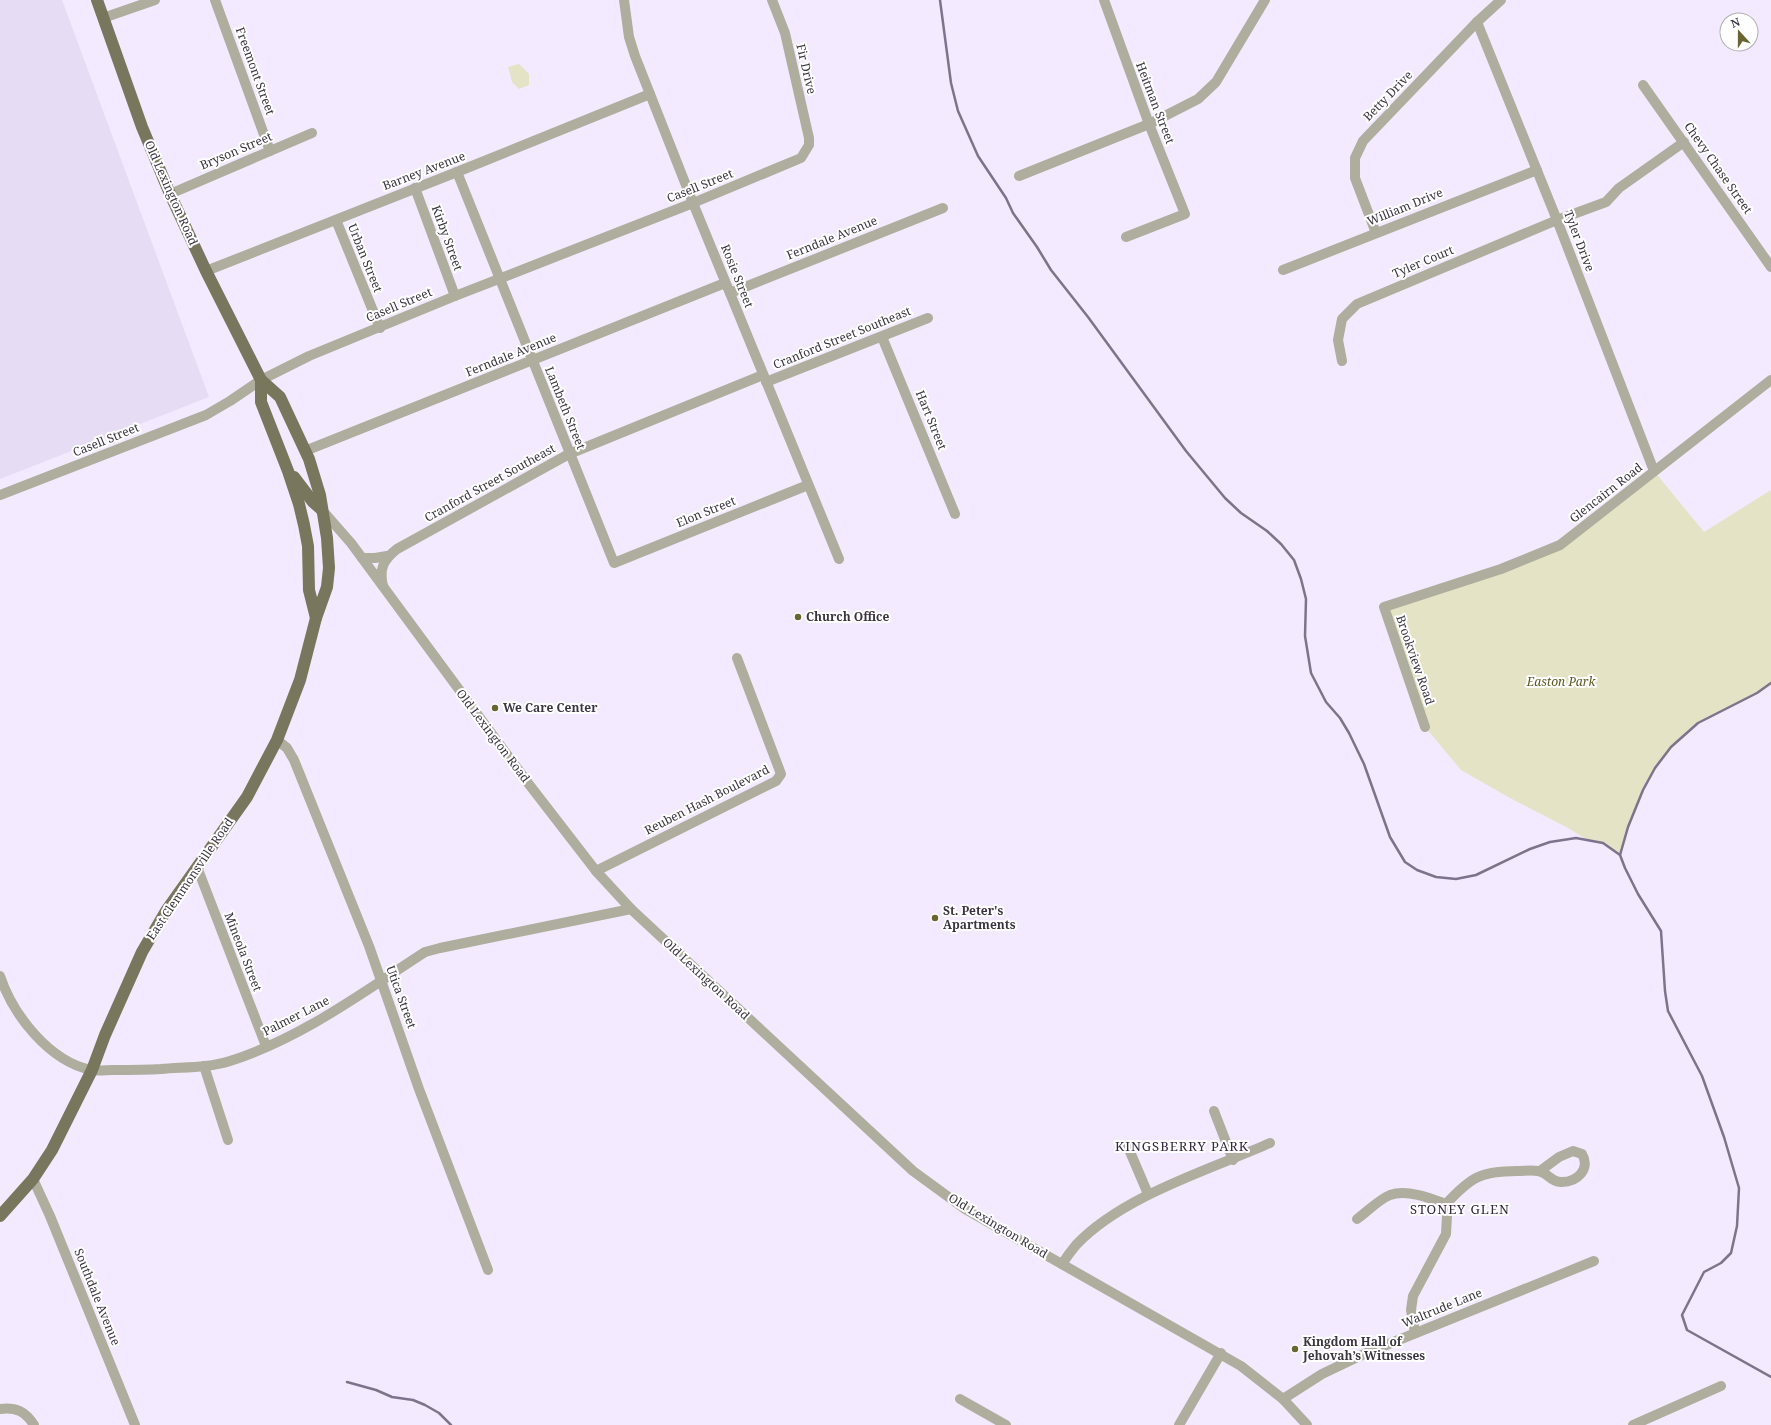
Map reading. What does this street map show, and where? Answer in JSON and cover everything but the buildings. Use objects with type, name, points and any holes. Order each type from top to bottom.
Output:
[{"type":"main road","name":"Old Lexington Road","points":[[97,0],[142,127],[170,194],[206,271],[261,380],[280,397],[305,450],[320,495],[322,510]]},
{"type":"main road","name":"Old Lexington Road","points":[[261,380],[261,402],[283,458]]},
{"type":"main road","points":[[283,458],[299,485],[313,502],[322,510]]},
{"type":"main road","name":"East Clemmonsville Road","points":[[283,458],[299,504],[304,525],[308,553],[309,590],[316,618]]},
{"type":"main road","name":"East Clemmonsville Road","points":[[0,1216],[33,1179],[57,1140],[92,1070],[105,1035],[142,952],[166,911],[247,797],[277,740],[300,680],[316,618],[327,586],[329,568],[327,538],[322,510]]},
{"type":"street","points":[[103,18],[156,0]]},
{"type":"street","name":"Freemont Street","points":[[215,0],[270,151]]},
{"type":"street","name":"Rosie Street","points":[[624,0],[629,37],[650,94],[693,203],[839,559]]},
{"type":"street","name":"Fir Drive","points":[[772,0],[784,34],[809,138],[809,145]]},
{"type":"street","name":"Heitman Street","points":[[1104,0],[1149,124],[1185,214],[1126,238]]},
{"type":"street","points":[[1019,176],[1149,124],[1198,99],[1216,82],[1264,0]]},
{"type":"street","name":"Betty Drive","points":[[1376,233],[1355,178],[1355,158],[1363,141],[1476,22],[1501,0]]},
{"type":"street","name":"Tyler Drive","points":[[1476,22],[1557,220],[1654,471]]},
{"type":"street","name":"Chevy Chase Street","points":[[1643,85],[1771,267]]},
{"type":"street","name":"Barney Avenue","points":[[206,271],[650,94]]},
{"type":"street","name":"Bryson Street","points":[[170,194],[312,133]]},
{"type":"street","name":"Tyler Court","points":[[1342,361],[1338,340],[1342,319],[1357,304],[1557,220],[1606,202],[1619,188],[1684,142]]},
{"type":"street","name":"Casell Street","points":[[0,495],[206,415],[230,402],[261,380],[309,356],[455,296],[693,203],[800,158],[809,145]]},
{"type":"street","name":"William Drive","points":[[1284,270],[1537,170]]},
{"type":"street","name":"Lambeth Street","points":[[457,172],[614,563]]},
{"type":"street","name":"Kirby Street","points":[[415,188],[455,296]]},
{"type":"street","name":"Ferndale Avenue","points":[[730,293],[944,208]]},
{"type":"street","name":"Urban Street","points":[[336,220],[380,328]]},
{"type":"street","name":"Ferndale Avenue","points":[[305,450],[532,361],[726,282]]},
{"type":"street","name":"Cranford Street Southeast","points":[[362,558],[387,556],[397,549],[569,454],[765,378],[928,318]]},
{"type":"street","name":"Hart Street","points":[[882,336],[955,514]]},
{"type":"street","name":"Glencairn Road","points":[[1436,590],[1501,568],[1560,545],[1771,380]]},
{"type":"street","name":"Elon Street","points":[[614,563],[808,484]]},
{"type":"street","name":"Old Lexington Road","points":[[322,510],[362,558],[528,783],[596,871],[631,909],[913,1171],[965,1209],[1221,1353],[1263,1381],[1283,1399],[1307,1425]]},
{"type":"street","points":[[384,588],[381,577],[387,556]]},
{"type":"street","name":"Brookview Road","points":[[1425,728],[1384,607],[1436,590]]},
{"type":"street","name":"Reuben Hash Boulevard","points":[[596,871],[776,781],[782,774],[737,658]]},
{"type":"street","name":"Utica Street","points":[[277,740],[287,748],[294,760],[381,980],[419,1089],[488,1270]]},
{"type":"street","name":"Mineola Street","points":[[196,867],[266,1046]]},
{"type":"street","name":"Palmer Lane","points":[[0,976],[4,989],[24,1022],[50,1048],[72,1063],[92,1070],[204,1066],[230,1061],[305,1028],[347,1004],[425,952],[631,909]]},
{"type":"street","points":[[204,1066],[228,1140]]},
{"type":"street","points":[[1214,1111],[1233,1160]]},
{"type":"street","points":[[1062,1264],[1076,1245],[1096,1227],[1148,1194],[1233,1160],[1270,1143]]},
{"type":"street","points":[[1128,1147],[1148,1194]]},
{"type":"street","points":[[1415,1333],[1411,1310],[1414,1296],[1446,1234],[1446,1204],[1457,1192],[1479,1175],[1497,1171],[1540,1171]]},
{"type":"street","name":"Southdale Avenue","points":[[33,1179],[50,1216],[135,1425]]},
{"type":"street","points":[[1356,1219],[1390,1195],[1408,1194],[1434,1199],[1446,1204]]},
{"type":"street","name":"Waltrude Lane","points":[[1283,1399],[1322,1374],[1415,1333],[1594,1261]]},
{"type":"street","points":[[1179,1425],[1221,1353]]},
{"type":"street","points":[[1633,1425],[1721,1386]]},
{"type":"street","points":[[960,1399],[1006,1425]]},
{"type":"street","points":[[0,1409],[19,1409],[25,1413],[34,1425]]},
{"type":"shaded area","points":[[0,0],[62,0],[209,397],[0,479]]},
{"type":"green space","points":[[519,64],[529,74],[529,85],[519,89],[512,82],[508,67]]},
{"type":"green space","name":"Easton Park","points":[[1654,471],[1704,532],[1771,490],[1771,683],[1757,693],[1698,723],[1671,747],[1655,768],[1643,790],[1628,827],[1620,855],[1603,843],[1586,839],[1461,770],[1425,727],[1384,607],[1560,545]]},
{"type":"waterway","points":[[940,0],[951,83],[958,111],[978,156],[1006,198],[1013,213],[1051,270],[1088,317],[1186,451],[1225,498],[1241,513],[1267,531],[1281,544],[1294,560],[1306,599],[1305,636],[1311,673],[1326,702],[1340,718],[1349,733],[1364,764],[1390,837],[1405,862],[1417,870],[1436,877],[1456,879],[1476,875],[1530,849],[1550,842],[1576,838],[1603,843],[1620,855]]},
{"type":"waterway","points":[[1771,683],[1757,693],[1698,723],[1671,747],[1655,768],[1643,790],[1628,827],[1620,855],[1638,894],[1661,931],[1665,991],[1668,1011],[1702,1076],[1724,1137],[1739,1188],[1737,1226],[1731,1253],[1721,1263],[1704,1272],[1682,1315],[1687,1330],[1771,1377]]},
{"type":"waterway","points":[[347,1382],[376,1390],[392,1397],[413,1400],[439,1413],[451,1425]]},
{"type":"place","name":"Church Office","points":[[798,617]]},
{"type":"place","name":"We Care Center","points":[[495,708]]},
{"type":"place","name":"St. Peter's Apartments","points":[[935,918]]},
{"type":"place","name":"Kingdom Hall of Jehovah’s Witnesses","points":[[1295,1349]]},
{"type":"district","name":"KINGSBERRY PARK","points":[[1182,1146]]},
{"type":"district","name":"STONEY GLEN","points":[[1460,1209]]}]
